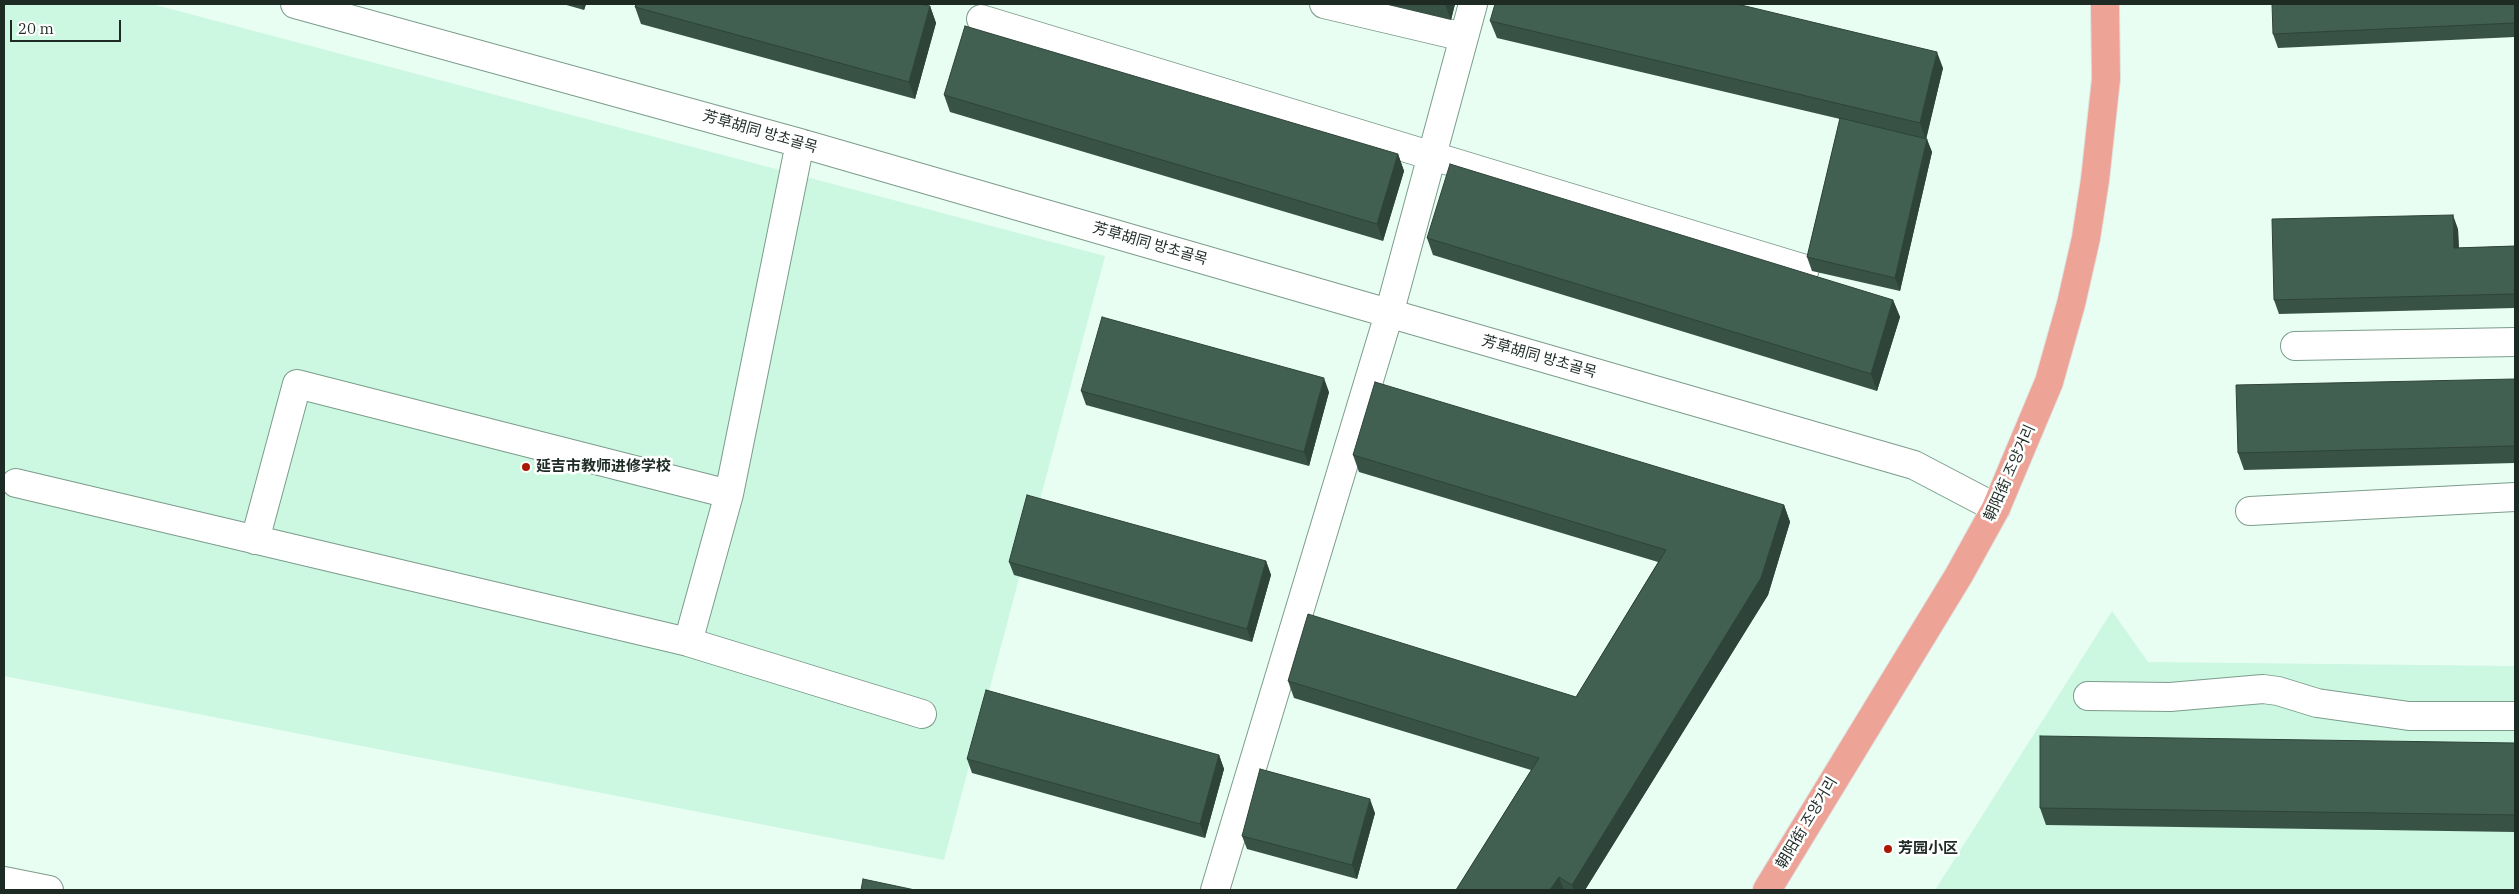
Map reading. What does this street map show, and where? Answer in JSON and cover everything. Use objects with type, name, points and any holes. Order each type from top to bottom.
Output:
[{"type":"main road","name":"朝阳街 조양거리","points":[[1767,890],[1958,575],[1996,508],[2049,382],[2071,304],[2086,238],[2106,79],[2105,4]]},
{"type":"street","name":"芳草胡同 방초골목","points":[[295,4],[800,143],[1914,465],[1996,508]]},
{"type":"street","points":[[1324,4],[1464,37]]},
{"type":"street","points":[[1215,890],[1389,314],[1473,4]]},
{"type":"street","points":[[981,19],[1804,269]]},
{"type":"street","points":[[688,642],[729,494],[800,143]]},
{"type":"street","points":[[2295,346],[2515,342]]},
{"type":"street","points":[[255,540],[297,384],[729,494]]},
{"type":"street","points":[[16,483],[688,642],[922,714]]},
{"type":"street","points":[[2250,511],[2515,498]]},
{"type":"street","points":[[2088,696],[2170,697],[2263,689],[2278,691],[2317,704],[2409,716],[2515,716]]},
{"type":"street","points":[[4,880],[49,890]]},
{"type":"shaded area","name":"延吉市教师进修学校","points":[[4,4],[152,4],[1105,256],[944,860],[4,676]]},
{"type":"shaded area","points":[[2112,611],[2148,662],[2515,666],[2515,890],[1935,890]]},
{"type":"building","points":[[636,4],[920,4],[930,6],[909,82],[635,7]]},
{"type":"building","points":[[1495,4],[1737,4],[1937,52],[1920,123],[1490,21]]},
{"type":"building","points":[[2272,4],[2515,4],[2515,23],[2273,34]]},
{"type":"building","points":[[965,26],[1398,154],[1377,224],[944,95]]},
{"type":"building","points":[[1840,118],[1927,139],[1895,278],[1807,257]]},
{"type":"building","points":[[1450,164],[1893,300],[1871,374],[1427,238]]},
{"type":"building","points":[[2453,215],[2454,248],[2515,246],[2515,294],[2274,300],[2272,219]]},
{"type":"building","points":[[1102,317],[1324,378],[1304,452],[1081,391]]},
{"type":"building","points":[[2515,379],[2515,446],[2238,453],[2236,385]]},
{"type":"building","points":[[1375,382],[1784,505],[1761,578],[1572,885],[1559,877],[1550,890],[1456,890],[1539,758],[1288,681],[1308,614],[1576,697],[1666,550],[1353,455]]},
{"type":"building","points":[[1027,495],[1266,561],[1247,629],[1009,562]]},
{"type":"building","points":[[986,690],[1219,755],[1200,824],[967,759]]},
{"type":"building","points":[[2040,736],[2515,743],[2515,815],[2040,808]]},
{"type":"building","points":[[1260,769],[1370,799],[1352,865],[1242,836]]},
{"type":"building","points":[[863,879],[915,890],[861,890]]},
{"type":"place","name":"延吉市教师进修学校","points":[[526,467]]},
{"type":"place","name":"芳园小区","points":[[1888,849]]}]
